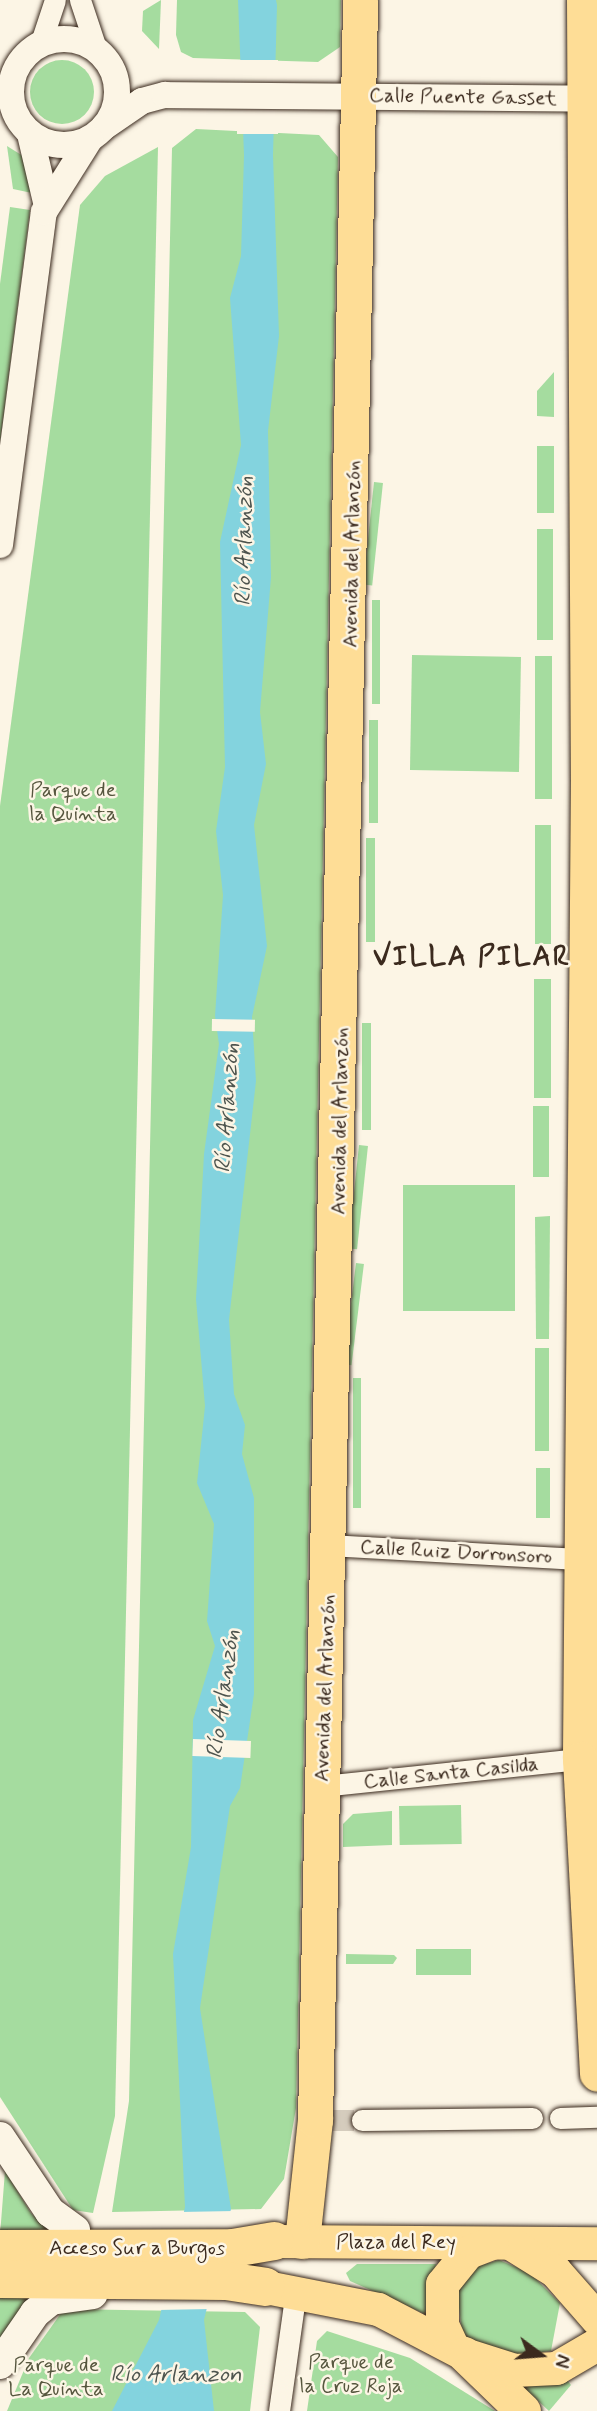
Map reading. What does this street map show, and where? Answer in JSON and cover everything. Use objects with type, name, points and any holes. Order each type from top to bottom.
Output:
[{"type":"highway","name":"Avenida del Arlanzón","points":[[277,2241],[324,2120],[322,1786],[330,1545],[348,96],[360,0]]},
{"type":"highway","points":[[584,0],[586,99],[593,207],[582,1559],[597,2074]]},
{"type":"highway","points":[[71,2263],[234,2232],[277,2241]]},
{"type":"highway","name":"Acceso Sur a Burgos","points":[[0,2249],[71,2263],[281,2288]]},
{"type":"highway","name":"Acceso Sur a Burgos","points":[[0,2279],[71,2263]]},
{"type":"highway","points":[[458,2350],[523,2411]]},
{"type":"main road","points":[[0,2137],[50,2212],[71,2263],[0,2364]]},
{"type":"main road","name":"Plaza del Rey","points":[[277,2241],[597,2243]]},
{"type":"main road","points":[[277,2241],[281,2288],[378,2309],[458,2350],[534,2371],[567,2364],[597,2344]]},
{"type":"main road","name":"Plaza del Rey","points":[[458,2350],[442,2325],[442,2284],[468,2252],[500,2243]]},
{"type":"main road","points":[[500,2243],[555,2272],[597,2319]]},
{"type":"street","points":[[40,45],[55,0]]},
{"type":"street","points":[[46,202],[97,133],[117,97],[80,0]]},
{"type":"street","points":[[0,545],[46,202],[30,134],[14,110],[12,81],[26,55],[40,45],[70,39],[170,95]]},
{"type":"street","points":[[30,134],[59,146],[97,133],[142,101],[170,95]]},
{"type":"street","name":"Calle Puente Gasset","points":[[170,95],[586,99]]},
{"type":"street","name":"Calle Ruiz Dorronsoro","points":[[330,1545],[582,1559]]},
{"type":"street","name":"Calle Santa Casilda","points":[[322,1786],[589,1758]]},
{"type":"street","points":[[560,2118],[597,2117]]},
{"type":"street","points":[[362,2120],[532,2118]]},
{"type":"street","points":[[279,2411],[281,2288]]},
{"type":"green space","points":[[161,0],[159,49],[142,31],[143,11]]},
{"type":"green space","points":[[177,0],[341,0],[340,47],[318,62],[193,58],[181,52],[176,35]]},
{"type":"green space","points":[[62,60],[74,62],[85,69],[92,80],[92,104],[85,115],[74,122],[62,124],[50,122],[39,115],[32,104],[30,92],[32,80],[39,69],[50,62]]},
{"type":"green space","points":[[196,129],[319,135],[338,157],[296,2108],[284,2179],[261,2209],[112,2212],[129,2101],[172,148]]},
{"type":"green space","points":[[7,146],[23,156],[32,193],[13,189]]},
{"type":"green space","name":"Parque de la Quinta","points":[[158,147],[115,2116],[93,2213],[73,2210],[0,2097],[0,806],[80,205],[105,176]]},
{"type":"green space","points":[[10,207],[30,210],[0,443],[0,284]]},
{"type":"green space","points":[[554,372],[554,417],[537,416],[537,391]]},
{"type":"green space","points":[[537,446],[554,446],[554,513],[537,513]]},
{"type":"green space","points":[[374,482],[383,483],[372,585],[363,584]]},
{"type":"green space","points":[[537,529],[553,529],[553,640],[537,640]]},
{"type":"green space","points":[[372,600],[380,600],[380,704],[372,704]]},
{"type":"green space","points":[[412,655],[521,657],[519,772],[410,770]]},
{"type":"green space","points":[[535,656],[552,656],[552,799],[535,799]]},
{"type":"green space","points":[[369,720],[378,720],[378,823],[369,823]]},
{"type":"green space","points":[[535,825],[551,825],[551,944],[535,944]]},
{"type":"green space","points":[[366,838],[375,838],[375,942],[366,942]]},
{"type":"green space","points":[[534,979],[551,979],[551,1098],[534,1098]]},
{"type":"green space","points":[[362,1023],[371,1023],[371,1130],[362,1130]]},
{"type":"green space","points":[[533,1106],[549,1106],[549,1177],[533,1177]]},
{"type":"green space","points":[[359,1145],[368,1146],[357,1249],[348,1248]]},
{"type":"green space","points":[[403,1185],[515,1185],[515,1311],[403,1311]]},
{"type":"green space","points":[[550,1216],[549,1339],[536,1339],[535,1217]]},
{"type":"green space","points":[[356,1263],[364,1264],[352,1365],[344,1364]]},
{"type":"green space","points":[[535,1348],[549,1348],[549,1451],[535,1451]]},
{"type":"green space","points":[[353,1378],[361,1378],[361,1508],[353,1508]]},
{"type":"green space","points":[[536,1468],[550,1468],[550,1518],[536,1518]]},
{"type":"green space","points":[[461,1805],[462,1844],[400,1845],[399,1806]]},
{"type":"green space","points":[[392,1811],[392,1845],[343,1847],[343,1824],[353,1814]]},
{"type":"green space","points":[[416,1949],[471,1949],[471,1975],[416,1975]]},
{"type":"green space","points":[[346,1954],[394,1955],[397,1958],[393,1964],[346,1964]]},
{"type":"green space","points":[[5,2171],[31,2213],[48,2230],[0,2235]]},
{"type":"green space","points":[[499,2260],[530,2273],[560,2303],[551,2351],[522,2355],[471,2342],[462,2332],[457,2290],[475,2267]]},
{"type":"green space","points":[[357,2264],[436,2264],[425,2314],[350,2281],[346,2273]]},
{"type":"green space","points":[[0,2292],[34,2296],[0,2343]]},
{"type":"green space","name":"Parque de La Quinta","points":[[64,2309],[245,2312],[260,2327],[250,2411],[7,2411],[29,2358]]},
{"type":"green space","name":"Parque de la Cruz Roja","points":[[327,2331],[410,2358],[495,2411],[307,2411],[317,2341]]},
{"type":"green space","points":[[567,2380],[571,2385],[549,2411],[522,2386]]},
{"type":"water","name":"Río Arlanzon","points":[[238,0],[276,0],[277,5],[273,155],[279,336],[268,431],[271,577],[260,712],[266,764],[254,825],[267,946],[252,1017],[256,1081],[229,1320],[234,1394],[245,1425],[242,1454],[254,1498],[254,1694],[240,1788],[230,1806],[200,2008],[231,2209],[204,2320],[214,2411],[112,2411],[159,2320],[185,2207],[173,1954],[191,1847],[193,1720],[215,1646],[207,1621],[214,1524],[197,1483],[205,1406],[196,1299],[204,1154],[219,1044],[215,1016],[223,895],[216,831],[225,767],[220,542],[241,445],[230,298],[241,256],[244,155]]},
{"type":"pier","points":[[237,60],[278,60],[278,134],[237,134]]},
{"type":"pier","points":[[212,1019],[255,1020],[255,1032],[212,1031]]},
{"type":"pier","points":[[193,1739],[251,1741],[250,1758],[192,1756]]},
{"type":"pier","points":[[234,2211],[210,2309],[158,2310],[180,2212]]},
{"type":"tunnel","points":[[333,2120],[362,2120]]},
{"type":"district","name":"VILLA PILAR","points":[[472,958]]},
{"type":"water label","name":"Río Arlanzón","points":[[245,541]]},
{"type":"water label","name":"Río Arlanzón","points":[[228,1108]]},
{"type":"water label","name":"Río Arlanzón","points":[[224,1694]]}]
